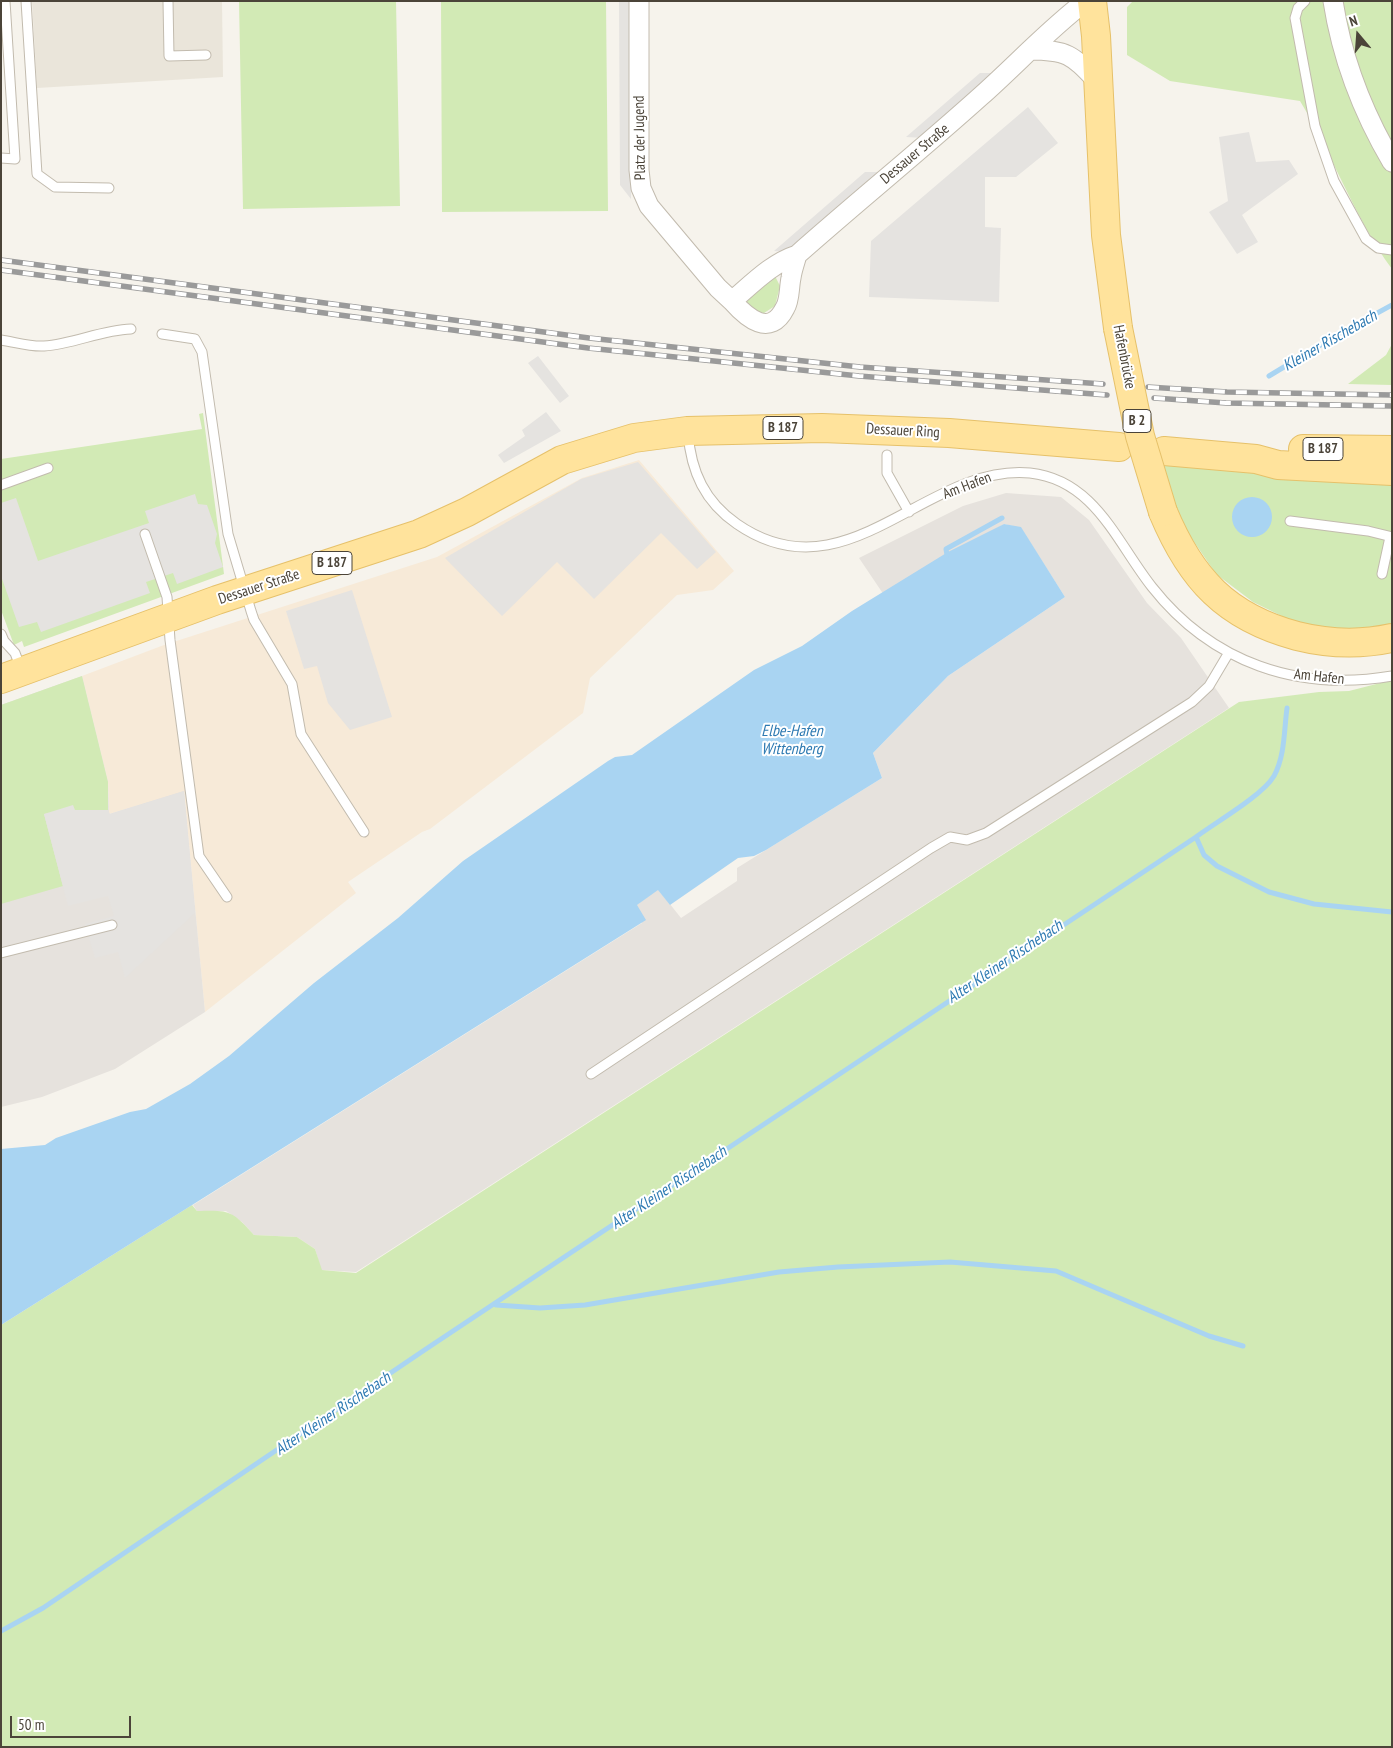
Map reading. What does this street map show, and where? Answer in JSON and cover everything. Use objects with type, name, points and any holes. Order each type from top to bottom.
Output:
[{"type":"main road","name":"Hafenbrücke","points":[[1092,1],[1106,235],[1118,328],[1140,436],[1163,512],[1179,548],[1196,572],[1221,599],[1251,620],[1269,628],[1322,641],[1361,643],[1392,638]]},
{"type":"main road","name":"Dessauer Ring","points":[[687,431],[743,428],[865,429],[992,436],[1119,447]]},
{"type":"main road","name":"Dessauer Straße","points":[[12,676],[169,617],[419,534],[462,515],[562,460],[634,438],[687,431]]},
{"type":"main road","name":"B 187","points":[[1256,459],[1283,449],[1392,450]]},
{"type":"main road","name":"B 187","points":[[1164,451],[1256,459],[1278,465],[1392,471]]},
{"type":"street","name":"Platz der Jugend","points":[[638,1],[639,170],[641,188],[649,206],[718,288],[732,301]]},
{"type":"street","name":"Dessauer Straße","points":[[732,301],[785,259],[797,255],[952,122],[1060,21],[1086,1]]},
{"type":"street","points":[[1333,1],[1343,50],[1355,89],[1372,126],[1392,162]]},
{"type":"street","points":[[1030,50],[1056,50],[1068,54],[1098,82]]},
{"type":"street","points":[[732,301],[746,317],[754,322],[767,323],[774,320],[786,308],[797,255]]},
{"type":"lane","points":[[1,158],[15,159],[5,1]]},
{"type":"lane","points":[[26,1],[37,174],[55,187],[109,188]]},
{"type":"lane","points":[[168,1],[169,56],[206,55]]},
{"type":"lane","points":[[1305,1],[1298,8],[1295,18],[1323,152],[1344,201],[1371,245],[1392,250]]},
{"type":"lane","points":[[1,340],[43,346],[82,339],[110,329],[131,329]]},
{"type":"lane","points":[[162,334],[195,340],[202,352],[228,534],[254,620],[292,684],[301,734],[364,832]]},
{"type":"lane","name":"Am Hafen","points":[[687,431],[694,470],[702,490],[732,520],[751,534],[773,543],[796,546],[831,545],[856,538],[954,489],[990,476],[1010,472],[1049,477],[1081,494],[1095,506],[1110,524],[1141,572],[1168,606],[1197,632],[1228,654],[1277,672],[1320,681],[1362,681],[1392,676]]},
{"type":"lane","points":[[887,455],[887,473],[909,512]]},
{"type":"lane","points":[[1,484],[48,468]]},
{"type":"lane","points":[[1290,521],[1368,531],[1391,537],[1382,574]]},
{"type":"lane","points":[[145,534],[167,596],[199,856],[227,897]]},
{"type":"lane","points":[[1,634],[4,642],[15,653],[12,676]]},
{"type":"lane","points":[[591,1074],[931,848],[950,837],[967,840],[986,833],[1192,702],[1209,686],[1228,654]]},
{"type":"lane","points":[[1,953],[112,925]]},
{"type":"shaded area","points":[[32,1],[222,1],[223,77],[37,88]]},
{"type":"shaded area","points":[[619,1],[630,1],[631,199],[620,185]]},
{"type":"shaded area","points":[[980,73],[998,73],[924,138],[906,137]]},
{"type":"shaded area","points":[[1028,107],[1058,143],[1016,177],[985,177],[985,227],[1001,228],[999,302],[869,297],[871,241]]},
{"type":"shaded area","points":[[1249,132],[1256,162],[1289,160],[1298,174],[1242,215],[1258,242],[1237,254],[1209,212],[1228,201],[1219,137]]},
{"type":"shaded area","points":[[865,172],[883,172],[790,252],[774,251]]},
{"type":"shaded area","points":[[538,356],[569,396],[560,403],[528,363]]},
{"type":"shaded area","points":[[546,412],[561,431],[504,463],[498,455],[525,436],[522,430]]},
{"type":"shaded area","points":[[639,460],[734,571],[713,590],[677,595],[590,678],[583,713],[430,829],[422,832],[348,882],[356,893],[205,1012],[184,792],[109,814],[108,782],[82,676],[164,645],[437,557],[582,478]]},
{"type":"shaded area","points":[[638,462],[716,552],[697,569],[661,533],[594,599],[557,562],[502,616],[445,558],[581,479]]},
{"type":"shaded area","points":[[1006,493],[1061,497],[1089,520],[1147,603],[1181,638],[1229,708],[356,1272],[321,1270],[315,1249],[297,1237],[254,1235],[242,1222],[226,1211],[197,1211],[193,1205],[642,923],[634,907],[658,889],[681,918],[737,881],[737,868],[882,778],[873,753],[948,676],[1065,597],[1021,528],[1004,524],[886,598],[859,558],[963,506]]},
{"type":"shaded area","points":[[195,494],[198,504],[207,505],[217,534],[215,543],[223,567],[177,584],[173,573],[146,582],[150,593],[41,632],[37,622],[19,627],[1,576],[1,503],[16,498],[38,561],[149,523],[145,511]]},
{"type":"shaded area","points":[[352,590],[392,717],[350,730],[328,703],[317,666],[304,669],[286,611]]},
{"type":"shaded area","points":[[82,676],[108,782],[109,814],[184,791],[205,1012],[115,1069],[42,1097],[1,1107],[1,705]]},
{"type":"shaded area","points":[[184,791],[195,913],[125,978],[118,952],[95,958],[85,924],[114,916],[108,896],[68,906],[44,814],[73,805],[75,810],[108,810],[110,814]]},
{"type":"green space","points":[[239,1],[396,1],[400,206],[243,209]]},
{"type":"green space","points":[[441,1],[606,1],[608,211],[442,212]]},
{"type":"green space","points":[[1133,1],[1392,1],[1392,269],[1366,228],[1300,101],[1170,81],[1127,55],[1127,7]]},
{"type":"green space","points":[[769,278],[776,278],[780,286],[775,306],[764,313],[752,312],[746,306],[746,297]]},
{"type":"green space","points":[[1392,344],[1392,385],[1348,384],[1386,355]]},
{"type":"green space","points":[[203,413],[224,574],[24,647],[22,641],[14,645],[1,610],[1,459],[202,429],[199,414]]},
{"type":"green space","points":[[1155,464],[1392,479],[1392,625],[1342,633],[1290,620],[1253,602],[1216,574],[1188,533]]},
{"type":"green space","points":[[82,676],[108,782],[108,810],[74,810],[44,814],[63,886],[1,904],[1,705]]},
{"type":"green space","points":[[1392,680],[1392,1747],[1,1747],[1,1325],[192,1205],[197,1211],[229,1213],[235,1216],[254,1235],[297,1237],[315,1249],[322,1270],[356,1273],[1239,702],[1319,692],[1349,691]]},
{"type":"water","points":[[1256,497],[1263,500],[1269,506],[1272,517],[1271,525],[1263,534],[1256,537],[1248,537],[1241,534],[1233,525],[1232,513],[1235,506],[1244,498]]},
{"type":"water","name":"Elbe-Hafen Wittenberg","points":[[1004,524],[1021,527],[1065,597],[948,676],[873,753],[882,778],[766,850],[754,856],[738,858],[670,905],[658,890],[637,905],[646,920],[1,1325],[1,1149],[45,1145],[56,1138],[130,1112],[146,1109],[190,1084],[229,1056],[314,983],[398,918],[463,861],[608,761],[615,757],[632,755],[754,670],[802,646],[852,611],[948,552]]},
{"type":"waterway","name":"Kleiner Rischebach","points":[[1269,376],[1337,335],[1392,305]]},
{"type":"waterway","name":"Kleiner Rischebach","points":[[947,555],[946,549],[1002,518]]},
{"type":"waterway","name":"Alter Kleiner Rischebach","points":[[1,1631],[43,1608],[426,1349],[1238,808],[1260,792],[1268,784],[1278,768],[1287,708]]},
{"type":"waterway","points":[[1196,837],[1204,855],[1217,866],[1269,892],[1314,904],[1392,912]]},
{"type":"waterway","points":[[496,1305],[540,1308],[585,1305],[779,1272],[838,1267],[950,1262],[1056,1271],[1209,1336],[1243,1346]]},
{"type":"railway","points":[[1,260],[589,338],[860,367],[1103,384]]},
{"type":"railway","points":[[1,270],[588,348],[859,376],[1107,395]]},
{"type":"railway","points":[[1148,387],[1227,392],[1392,395]]},
{"type":"railway","points":[[1154,398],[1226,403],[1392,406]]}]
